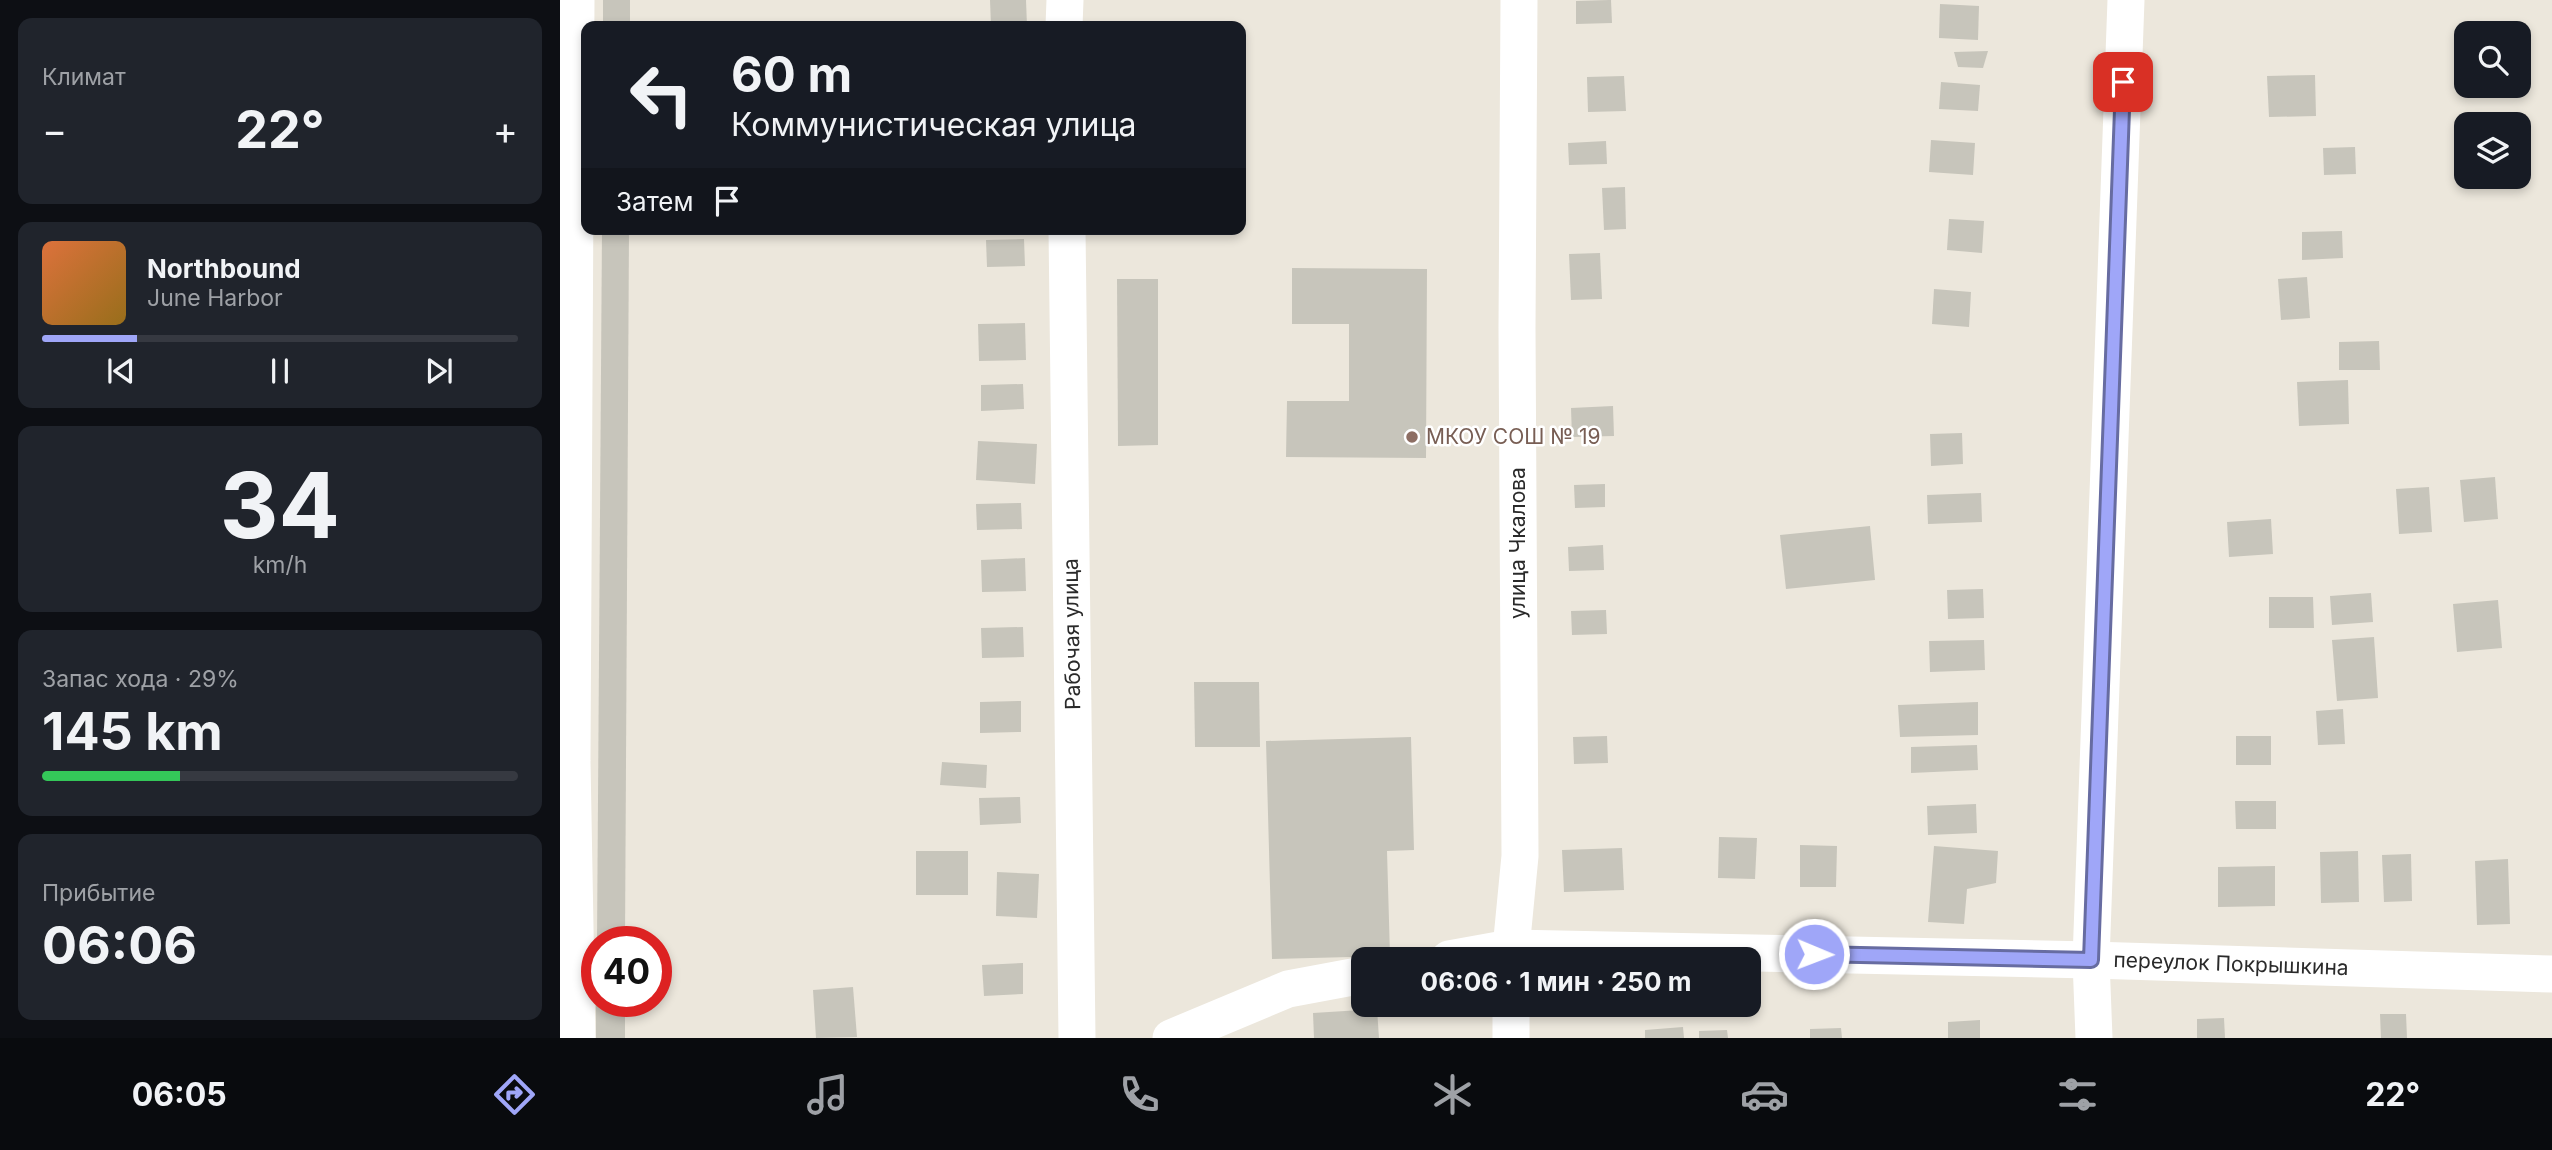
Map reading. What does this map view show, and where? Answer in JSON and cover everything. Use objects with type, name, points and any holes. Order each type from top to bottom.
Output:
[{"type":"street","points":[[576,0],[572,761],[577,1038]]},
{"type":"street","points":[[1064,21],[1065,0]]},
{"type":"street","name":"улица Чкалова","points":[[1511,947],[1520,856],[1517,328],[1519,0]]},
{"type":"street","points":[[2094,1038],[2091,960],[2126,0]]},
{"type":"street","name":"Рабочая улица","points":[[1067,235],[1077,1038]]},
{"type":"street","name":"переулок Покрышкина","points":[[1761,956],[2091,960],[2552,974]]},
{"type":"street","points":[[1171,1038],[1288,989],[1351,977]]},
{"type":"street","points":[[1511,1017],[1511,1038]]},
{"type":"building","points":[[603,0],[630,0],[630,21],[603,21]]},
{"type":"building","points":[[990,0],[1026,0],[1027,21],[991,21]]},
{"type":"building","points":[[1611,0],[1612,23],[1576,24],[1576,1]]},
{"type":"building","points":[[1940,4],[1979,6],[1978,40],[1939,38]]},
{"type":"building","points":[[1988,51],[1983,68],[1958,67],[1954,52]]},
{"type":"building","points":[[2315,75],[2316,116],[2269,117],[2267,76]]},
{"type":"building","points":[[1624,76],[1626,111],[1588,112],[1587,77]]},
{"type":"building","points":[[1941,82],[1980,85],[1978,111],[1939,109]]},
{"type":"building","points":[[1931,140],[1975,143],[1973,175],[1929,172]]},
{"type":"building","points":[[1606,141],[1607,164],[1569,165],[1568,143]]},
{"type":"building","points":[[2355,147],[2356,174],[2324,175],[2323,148]]},
{"type":"building","points":[[1625,187],[1626,229],[1604,230],[1602,188]]},
{"type":"building","points":[[1949,219],[1984,221],[1982,253],[1947,250]]},
{"type":"building","points":[[2342,231],[2343,258],[2302,260],[2302,232]]},
{"type":"building","points":[[602,235],[629,235],[625,926],[597,926]]},
{"type":"building","points":[[1024,239],[1025,266],[987,267],[986,240]]},
{"type":"building","points":[[1600,253],[1602,299],[1571,300],[1569,254]]},
{"type":"building","points":[[1292,268],[1427,269],[1426,458],[1286,457],[1287,401],[1349,401],[1349,324],[1292,324]]},
{"type":"building","points":[[2307,277],[2310,318],[2281,320],[2278,279]]},
{"type":"building","points":[[1117,279],[1158,279],[1158,445],[1118,446]]},
{"type":"building","points":[[1934,289],[1971,292],[1969,327],[1932,324]]},
{"type":"building","points":[[1025,323],[1026,360],[979,361],[978,324]]},
{"type":"building","points":[[2379,341],[2380,370],[2339,370],[2339,342]]},
{"type":"building","points":[[2348,380],[2349,424],[2299,426],[2297,382]]},
{"type":"building","points":[[1023,384],[1024,409],[981,411],[981,385]]},
{"type":"building","points":[[1613,406],[1614,436],[1572,437],[1571,408]]},
{"type":"building","points":[[1962,433],[1963,464],[1931,466],[1930,434]]},
{"type":"building","points":[[978,441],[1037,444],[1035,484],[976,480]]},
{"type":"building","points":[[2495,477],[2498,519],[2464,522],[2460,480]]},
{"type":"building","points":[[1605,484],[1605,507],[1575,508],[1574,485]]},
{"type":"building","points":[[2429,487],[2432,532],[2399,534],[2396,489]]},
{"type":"building","points":[[1981,493],[1982,522],[1928,524],[1927,495]]},
{"type":"building","points":[[1021,503],[1022,529],[977,530],[976,504]]},
{"type":"building","points":[[2271,519],[2273,554],[2229,557],[2227,522]]},
{"type":"building","points":[[1870,526],[1875,580],[1786,589],[1780,535]]},
{"type":"building","points":[[1603,545],[1604,570],[1569,571],[1568,547]]},
{"type":"building","points":[[1025,558],[1026,591],[982,592],[981,560]]},
{"type":"building","points":[[1983,589],[1984,618],[1948,619],[1947,590]]},
{"type":"building","points":[[2371,593],[2373,622],[2332,625],[2330,596]]},
{"type":"building","points":[[2269,597],[2313,597],[2314,628],[2269,628]]},
{"type":"building","points":[[2498,600],[2502,648],[2457,652],[2453,604]]},
{"type":"building","points":[[1606,610],[1607,634],[1572,635],[1571,611]]},
{"type":"building","points":[[1023,627],[1024,657],[982,658],[981,628]]},
{"type":"building","points":[[2374,637],[2378,698],[2337,701],[2332,640]]},
{"type":"building","points":[[1984,640],[1985,670],[1930,672],[1929,641]]},
{"type":"building","points":[[1194,682],[1259,682],[1260,747],[1195,747]]},
{"type":"building","points":[[1021,701],[1021,732],[980,733],[980,702]]},
{"type":"building","points":[[1978,702],[1978,735],[1900,737],[1898,705]]},
{"type":"building","points":[[2343,709],[2345,744],[2318,745],[2316,711]]},
{"type":"building","points":[[1607,736],[1608,763],[1574,764],[1573,737]]},
{"type":"building","points":[[2236,736],[2271,736],[2271,765],[2236,765]]},
{"type":"building","points":[[1411,737],[1414,850],[1387,851],[1390,947],[1351,947],[1351,957],[1272,959],[1266,741]]},
{"type":"building","points":[[1977,745],[1978,770],[1911,773],[1911,747]]},
{"type":"building","points":[[942,762],[987,765],[986,788],[940,785]]},
{"type":"building","points":[[1020,797],[1021,823],[980,825],[979,798]]},
{"type":"building","points":[[2235,801],[2276,801],[2276,829],[2236,829]]},
{"type":"building","points":[[1976,804],[1977,833],[1928,835],[1927,806]]},
{"type":"building","points":[[1719,837],[1757,838],[1755,879],[1718,878]]},
{"type":"building","points":[[1800,845],[1837,846],[1836,887],[1800,887]]},
{"type":"building","points":[[1934,846],[1998,851],[1996,883],[1967,889],[1964,924],[1928,922]]},
{"type":"building","points":[[1622,848],[1624,890],[1564,892],[1562,850]]},
{"type":"building","points":[[916,851],[968,851],[968,895],[916,895]]},
{"type":"building","points":[[2358,851],[2359,902],[2321,903],[2320,852]]},
{"type":"building","points":[[2411,854],[2412,901],[2384,902],[2382,855]]},
{"type":"building","points":[[2508,859],[2510,924],[2477,925],[2475,861]]},
{"type":"building","points":[[2275,866],[2275,906],[2218,907],[2218,867]]},
{"type":"building","points":[[997,872],[1039,874],[1037,918],[996,916]]},
{"type":"building","points":[[1023,963],[1023,994],[984,996],[982,965]]},
{"type":"building","points":[[853,987],[857,1037],[816,1038],[813,990]]},
{"type":"building","points":[[1351,1011],[1351,1017],[1378,1017],[1379,1038],[1314,1038],[1313,1013]]},
{"type":"building","points":[[2380,1014],[2406,1014],[2407,1038],[2381,1038]]},
{"type":"building","points":[[596,1017],[625,1017],[625,1038],[596,1038]]},
{"type":"building","points":[[2224,1018],[2225,1038],[2197,1038],[2197,1019]]},
{"type":"building","points":[[1980,1020],[1980,1038],[1948,1038],[1948,1022]]},
{"type":"building","points":[[1683,1027],[1684,1038],[1645,1038],[1645,1030]]},
{"type":"building","points":[[1841,1028],[1842,1038],[1810,1038],[1810,1029]]},
{"type":"building","points":[[1727,1030],[1728,1038],[1699,1038],[1699,1031]]},
{"type":"place","name":"МКОУ СОШ № 19","points":[[1412,437]]},
{"type":"route","points":[[1814,954],[2091,960],[2123,82]]}]
